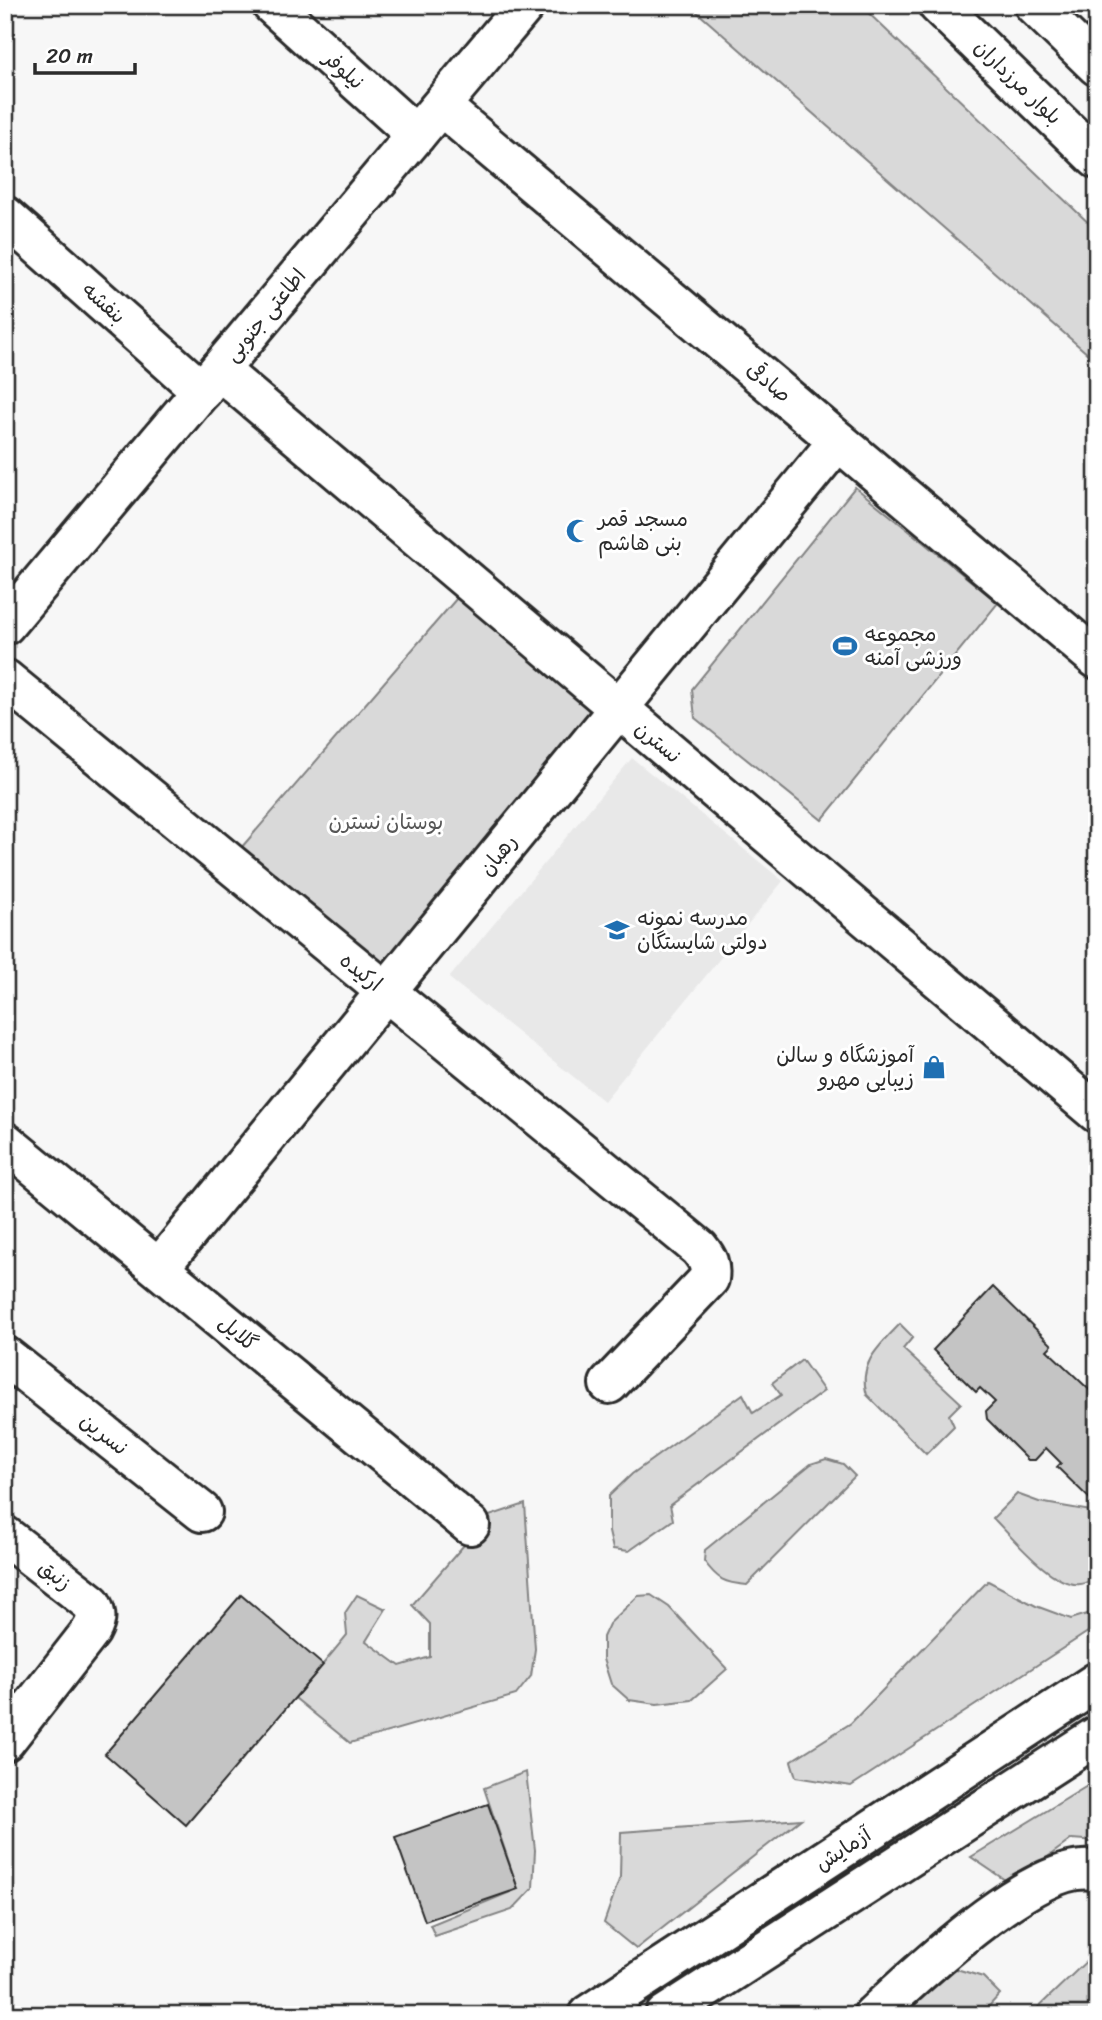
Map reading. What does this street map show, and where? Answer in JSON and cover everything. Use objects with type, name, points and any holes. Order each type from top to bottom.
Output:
[{"type":"street","name":"نیلوفر","points":[[272,5],[416,135]]},
{"type":"street","name":"اطاعتی جنوبی","points":[[5,625],[525,5]]},
{"type":"street","name":"بلوار مرزداران","points":[[939,5],[1097,159]]},
{"type":"street","points":[[1034,5],[1097,66]]},
{"type":"street","name":"صادقی","points":[[441,106],[1097,659]]},
{"type":"street","name":"بنفشه","points":[[5,216],[210,380]]},
{"type":"street","name":"نسترن","points":[[210,380],[618,708],[1097,1113]]},
{"type":"street","name":"رهبان","points":[[159,1268],[838,441]]},
{"type":"street","name":"ارکیده","points":[[5,680],[708,1258],[709,1279],[609,1384]]},
{"type":"street","name":"گلایل","points":[[5,1142],[470,1525]]},
{"type":"street","name":"نسرین","points":[[5,1356],[202,1512]]},
{"type":"street","name":"زنبق","points":[[5,1536],[91,1603],[97,1619],[91,1631],[5,1741]]},
{"type":"street","name":"آزمایش","points":[[588,2015],[1097,1682]]},
{"type":"street","name":"آزمایش","points":[[665,2015],[1097,1736]]},
{"type":"street","points":[[873,2015],[961,1935],[988,1915],[1042,1883],[1068,1872],[1093,1869],[1097,1871]]},
{"type":"shaded area","name":"مدرسه نمونه دولتی شایستگان","points":[[632,758],[783,881],[604,1101],[449,978]]},
{"type":"shaded area","points":[[5,1560],[23,1574],[5,1596]]},
{"type":"green space","points":[[689,5],[860,5],[1097,231],[1097,362]]},
{"type":"green space","name":"مجموعه ورزشی آمنه","points":[[855,487],[998,603],[822,820],[695,718],[692,689]]},
{"type":"green space","name":"بوستان نسترن","points":[[457,598],[599,713],[386,967],[241,848]]},
{"type":"green space","points":[[900,1324],[913,1337],[903,1349],[961,1403],[949,1415],[954,1426],[926,1454],[867,1395],[865,1374],[868,1364]]},
{"type":"green space","points":[[802,1360],[824,1391],[670,1505],[673,1520],[629,1551],[613,1549],[609,1532],[609,1496],[632,1474],[743,1394],[753,1413],[781,1395],[772,1383]]},
{"type":"green space","points":[[826,1459],[843,1464],[855,1476],[747,1585],[727,1582],[713,1572],[704,1561],[705,1550],[811,1464]]},
{"type":"green space","points":[[1017,1494],[1039,1502],[1097,1512],[1095,1578],[1080,1584],[1058,1578],[1033,1559],[993,1518]]},
{"type":"green space","points":[[525,1504],[535,1649],[531,1676],[516,1695],[350,1743],[295,1698],[347,1635],[345,1613],[357,1595],[386,1609],[366,1641],[400,1666],[430,1657],[430,1624],[412,1605],[489,1516]]},
{"type":"green space","points":[[988,1581],[1036,1606],[1071,1619],[1097,1611],[1097,1626],[851,1786],[796,1777],[791,1761],[851,1723]]},
{"type":"green space","points":[[651,1595],[669,1607],[727,1669],[692,1700],[657,1704],[629,1700],[611,1684],[603,1659],[603,1637],[609,1624],[638,1596]]},
{"type":"green space","points":[[526,1772],[535,1850],[533,1888],[512,1910],[435,1936],[430,1925],[518,1889],[484,1788]]},
{"type":"green space","points":[[1097,1780],[1097,1841],[1072,1839],[1011,1884],[971,1857]]},
{"type":"green space","points":[[801,1819],[636,1949],[604,1923],[620,1877],[621,1832]]},
{"type":"green space","points":[[1097,1951],[1097,2015],[1030,2015]]},
{"type":"green space","points":[[953,1968],[983,1977],[1000,1994],[981,2015],[903,2015]]},
{"type":"building","points":[[993,1287],[1052,1345],[1047,1350],[1097,1397],[1097,1506],[1057,1467],[1061,1463],[1046,1448],[1035,1460],[1028,1460],[987,1419],[986,1411],[995,1402],[980,1388],[976,1392],[933,1350]]},
{"type":"building","points":[[241,1595],[323,1665],[186,1825],[105,1754]]},
{"type":"building","points":[[488,1804],[518,1889],[425,1921],[395,1837]]},
{"type":"place","name":"مسجد قمر بنی هاشم","points":[[578,531]]},
{"type":"place","name":"مجموعه ورزشی آمنه","points":[[845,646]]},
{"type":"place","name":"مدرسه نمونه دولتی شایستگان","points":[[617,930]]},
{"type":"place","name":"آموزشگاه و سالن زیبایی مهرو","points":[[934,1067]]}]
